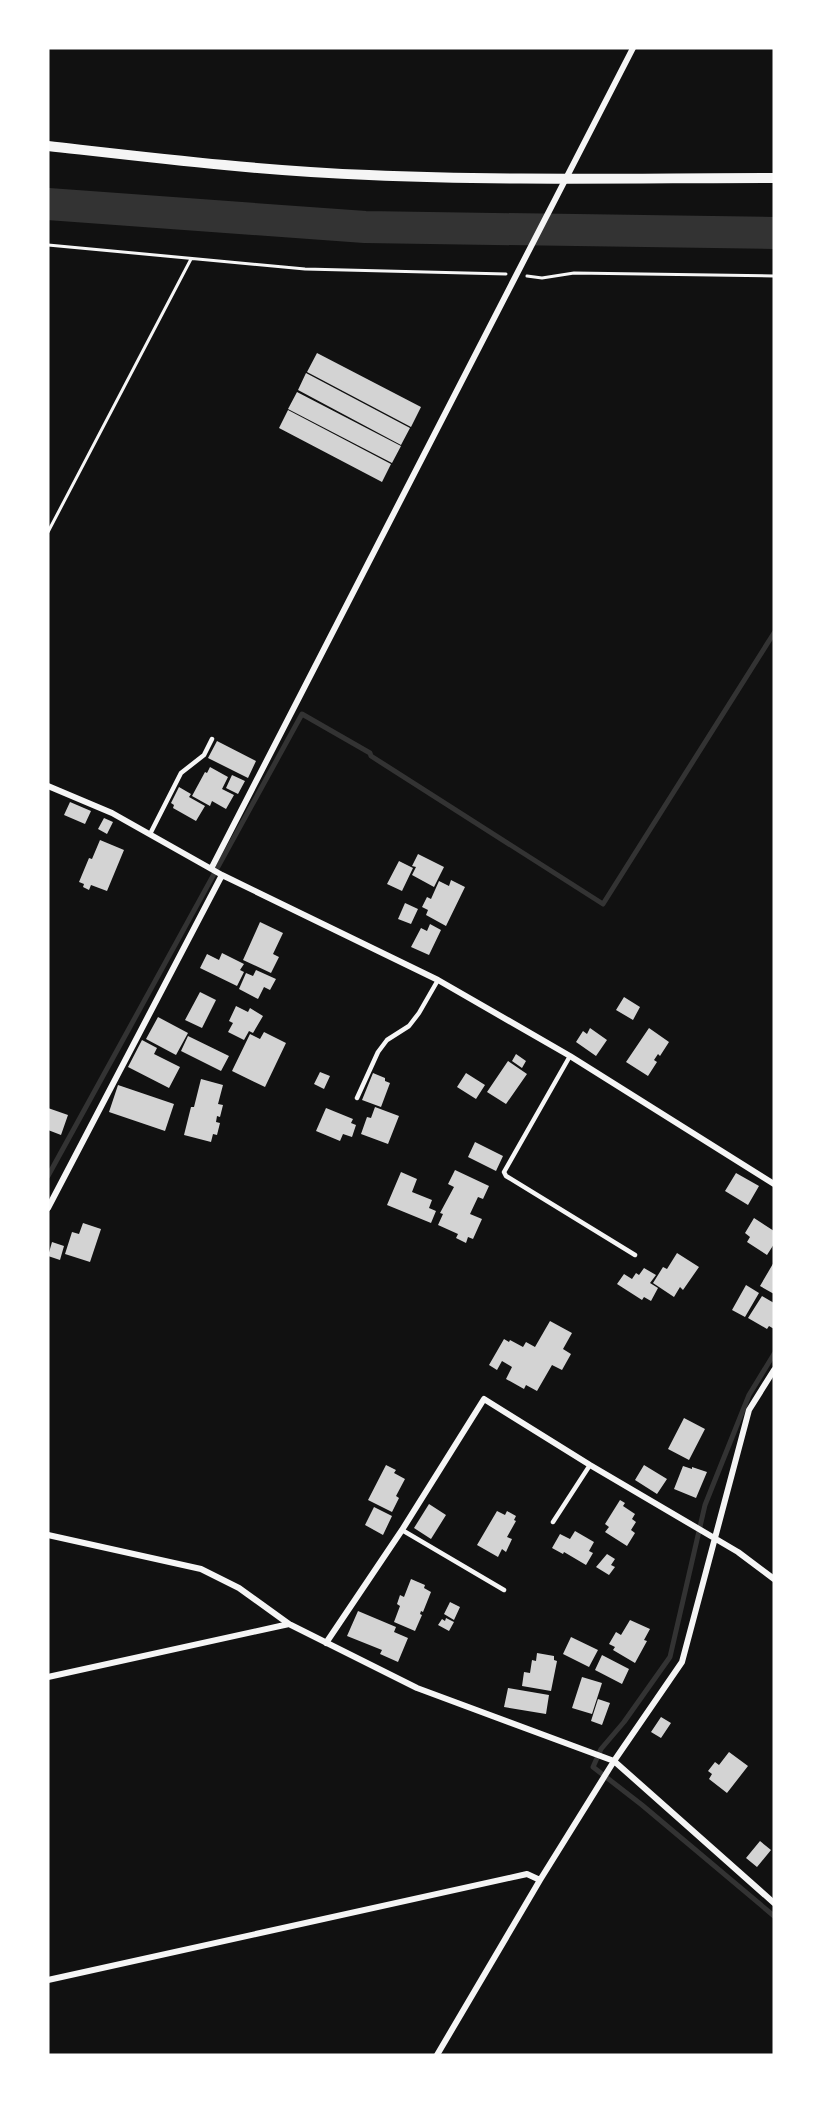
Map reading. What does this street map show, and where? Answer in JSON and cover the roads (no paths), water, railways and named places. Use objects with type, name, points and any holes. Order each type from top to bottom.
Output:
[{"type":"street","points":[[212,867],[633,48]]},
{"type":"street","points":[[48,146],[295,171],[370,176],[567,179],[774,178]]},
{"type":"street","points":[[48,786],[112,813],[212,867],[222,875],[438,980],[570,1056],[774,1184]]},
{"type":"street","points":[[48,1208],[222,875]]},
{"type":"street","points":[[437,2055],[540,1880],[614,1761],[682,1662],[749,1410],[774,1370]]},
{"type":"street","points":[[326,1643],[402,1530],[484,1399],[590,1465],[738,1552],[774,1579]]},
{"type":"street","points":[[48,1535],[201,1569],[239,1588],[289,1624],[417,1688],[614,1761],[772,1899]]},
{"type":"street","points":[[48,1677],[289,1624]]},
{"type":"street","points":[[48,1980],[527,1874],[540,1880]]},
{"type":"lane","points":[[150,834],[181,773],[204,755],[212,739]]},
{"type":"lane","points":[[357,1098],[378,1053],[387,1040],[409,1026],[438,980]]},
{"type":"lane","points":[[570,1056],[504,1172],[506,1176],[635,1255]]},
{"type":"lane","points":[[553,1522],[590,1465]]},
{"type":"lane","points":[[402,1530],[504,1590]]},
{"type":"waterway","points":[[48,204],[365,227],[774,233]]},
{"type":"waterway","points":[[48,1176],[302,714],[370,753],[371,756],[603,904],[774,633]]},
{"type":"waterway","points":[[774,1354],[749,1395],[705,1505],[670,1657],[624,1722],[601,1749],[593,1767],[642,1805],[774,1916]]}]
